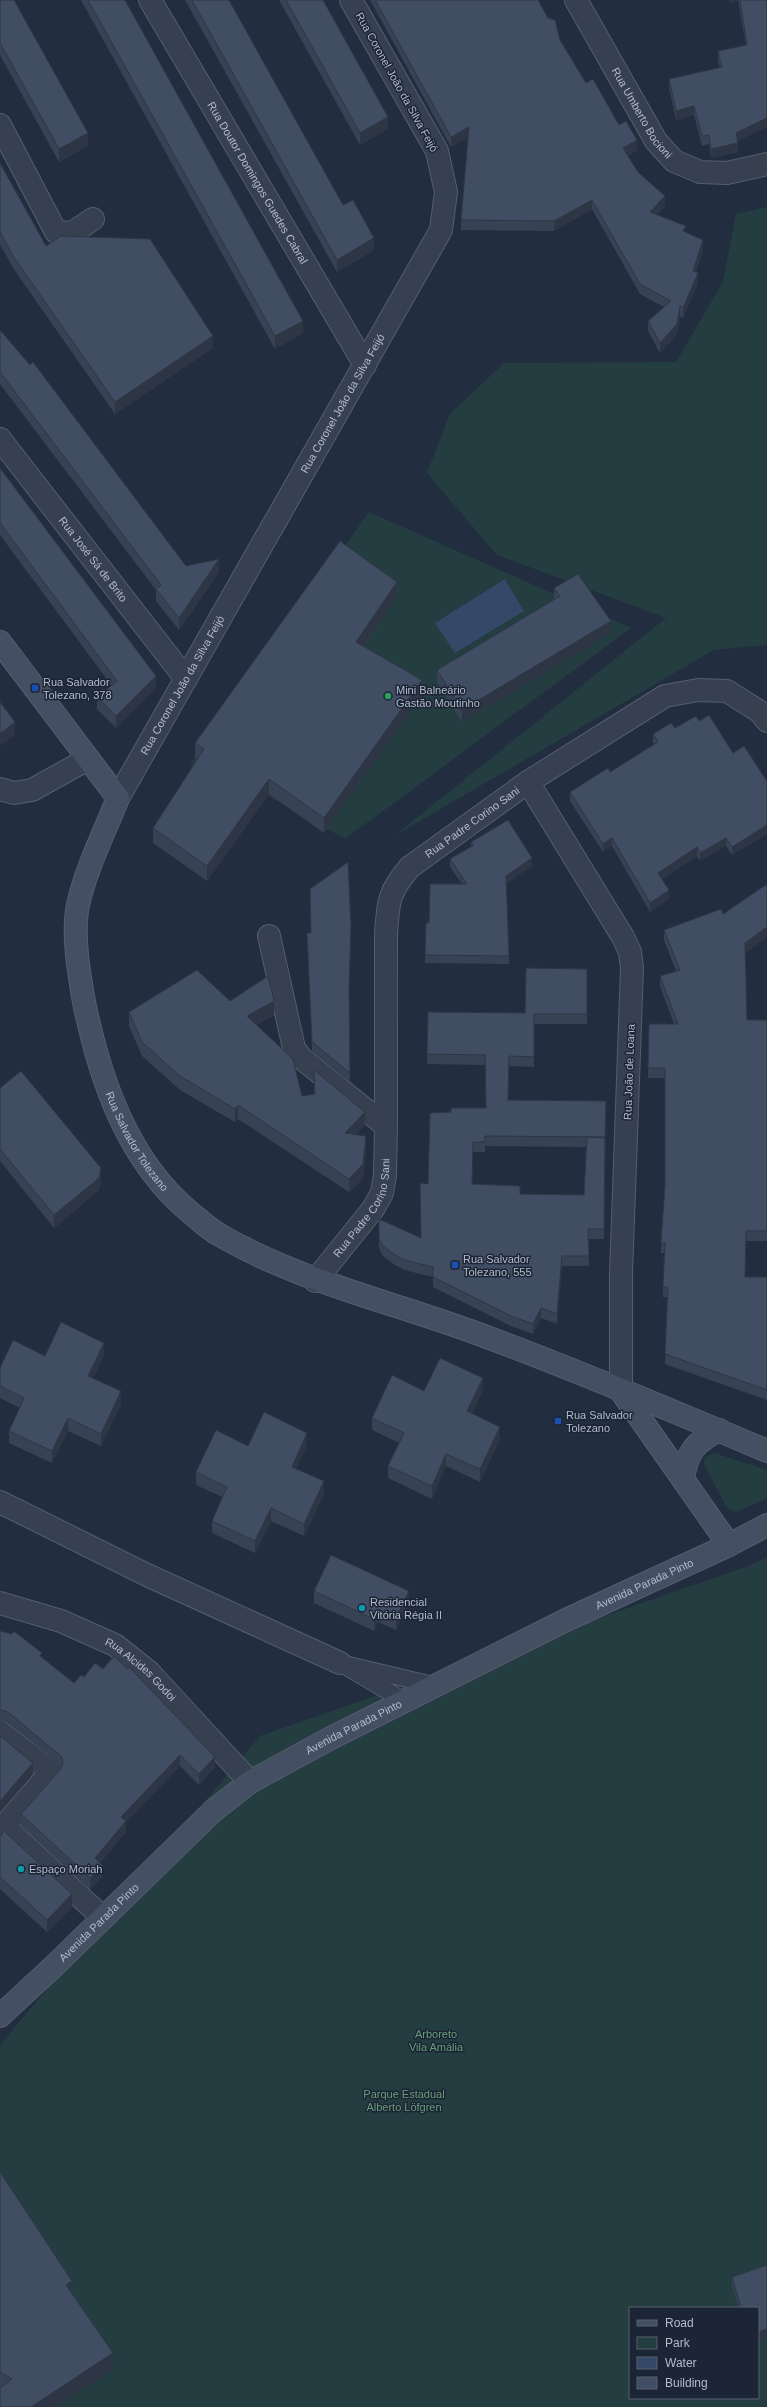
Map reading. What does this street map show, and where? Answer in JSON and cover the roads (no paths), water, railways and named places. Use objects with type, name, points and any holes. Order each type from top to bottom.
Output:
[{"type":"street","name":"Rua Doutor Domingos Guedes Cabral","points":[[150,0],[365,365]]},
{"type":"street","name":"Rua Coronel João da Silva Feijó","points":[[118,798],[441,230],[446,192],[437,151],[351,0]]},
{"type":"street","name":"Rua Umberto Bocioni","points":[[576,0],[656,141],[674,161],[700,172],[727,173],[767,164]]},
{"type":"street","points":[[0,126],[56,232],[72,233],[93,219]]},
{"type":"street","name":"Rua José Sá de Brito","points":[[0,439],[186,680]]},
{"type":"street","points":[[0,642],[118,798]]},
{"type":"street","name":"Rua Padre Corino Sani","points":[[314,1280],[373,1209],[382,1193],[385,1175],[386,1126],[386,935],[388,904],[396,884],[410,867],[528,782],[665,696],[698,690],[727,691],[760,712],[767,721]]},
{"type":"street","points":[[0,789],[14,793],[32,790],[88,759]]},
{"type":"street","name":"Rua João de Loana","points":[[528,782],[623,937],[630,952],[632,968],[621,1274],[621,1391]]},
{"type":"street","name":"Rua Salvador Tolezano","points":[[118,798],[80,899],[77,963],[93,1045],[113,1102],[136,1152],[171,1197],[215,1233],[264,1258],[314,1280],[449,1323],[554,1362],[767,1451]]},
{"type":"street","points":[[270,936],[294,1048],[300,1057],[386,1126]]},
{"type":"street","points":[[621,1391],[729,1545]]},
{"type":"street","points":[[683,1479],[685,1463],[692,1449],[704,1438],[719,1430]]},
{"type":"street","points":[[0,1502],[125,1565],[340,1663]]},
{"type":"street","name":"Avenida Parada Pinto","points":[[0,2016],[54,1966],[102,1917],[213,1810],[250,1782],[329,1739],[406,1702],[566,1620],[729,1545],[767,1525]]},
{"type":"street","name":"Rua Alcides Godoi","points":[[0,1603],[61,1621],[115,1645],[149,1672],[250,1782]]},
{"type":"street","points":[[0,1732],[51,1772],[4,1826],[102,1917]]},
{"type":"lane","points":[[340,1663],[437,1686]]},
{"type":"lane","points":[[340,1663],[406,1702]]},
{"type":"water","points":[[505,579],[524,611],[455,653],[435,623]]},
{"type":"place","name":"Rua Salvador Tolezano, 378","points":[[35,688]]},
{"type":"place","name":"Mini Balneário Gastão Moutinho","points":[[388,696]]},
{"type":"place","name":"Rua Salvador Tolezano, 555","points":[[455,1265]]},
{"type":"place","name":"Rua Salvador Tolezano","points":[[558,1421]]},
{"type":"place","name":"Residencial Vitória Régia II","points":[[362,1608]]},
{"type":"place","name":"Espaço Moriah","points":[[21,1869]]},
{"type":"park label","name":"Arboreto Vila Amália","points":[[436,2040]]},
{"type":"park label","name":"Parque Estadual Alberto Löfgren","points":[[404,2100]]}]
